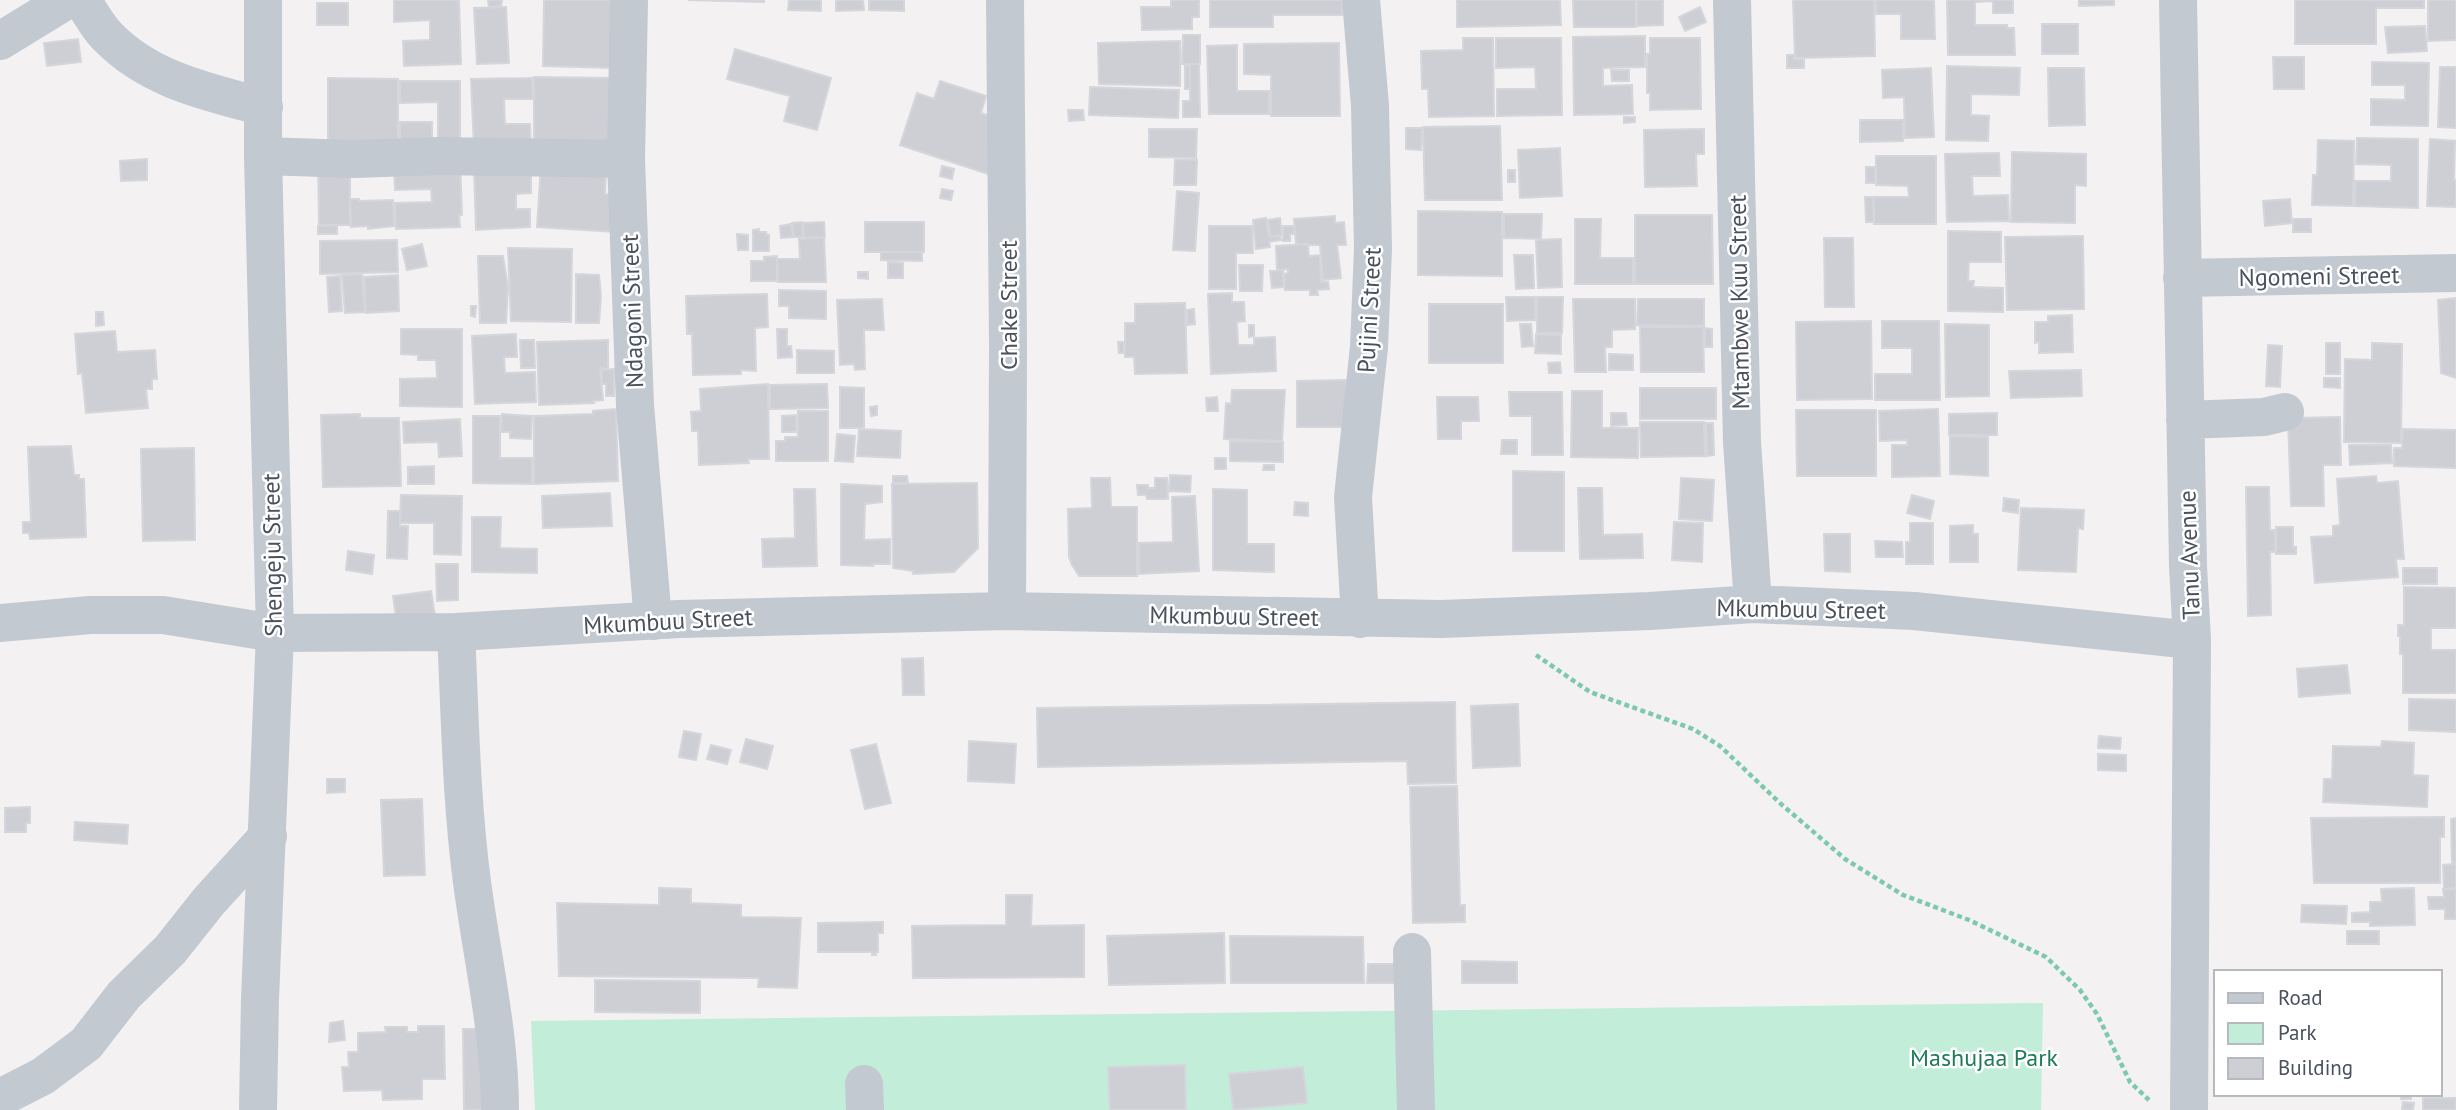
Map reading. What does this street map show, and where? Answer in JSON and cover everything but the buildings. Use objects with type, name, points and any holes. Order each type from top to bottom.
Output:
[{"type":"street","points":[[0,41],[67,0]]},
{"type":"street","points":[[82,0],[106,36],[139,63],[182,85],[264,107]]},
{"type":"street","name":"Shengeju Street","points":[[258,1110],[275,632],[263,156],[263,0]]},
{"type":"street","name":"Ndagoni Street","points":[[629,0],[626,159],[635,405],[653,621]]},
{"type":"street","name":"Chake Street","points":[[1005,0],[1007,611]]},
{"type":"street","name":"Pujini Street","points":[[1360,619],[1353,497],[1369,347],[1373,249],[1370,106],[1362,0]]},
{"type":"street","name":"Mtambwe Kuu Street","points":[[1732,0],[1742,442],[1753,604]]},
{"type":"street","name":"Tanu Avenue","points":[[2172,1107],[2193,640],[2188,566],[2178,0]]},
{"type":"street","points":[[263,156],[354,159],[439,156],[626,159]]},
{"type":"street","name":"Ngomeni Street","points":[[2182,278],[2456,273]]},
{"type":"street","points":[[2185,419],[2264,417],[2286,412]]},
{"type":"street","name":"Mkumbuu Street","points":[[0,623],[89,615],[163,615],[275,632],[456,632],[653,621],[1007,611],[1360,619],[1650,611],[1753,604],[1914,611],[2193,640]]},
{"type":"street","points":[[456,632],[463,786],[472,882],[493,1006],[500,1110]]},
{"type":"street","points":[[0,1098],[43,1076],[86,1044],[124,995],[170,950],[209,901],[268,836]]},
{"type":"street","points":[[1412,952],[1416,1110]]},
{"type":"path","points":[[1490,617],[1552,668],[1590,692],[1693,729],[1720,746],[1781,804],[1845,859],[1903,895],[1969,920],[2046,957],[2080,990],[2097,1014],[2130,1082],[2172,1107]]},
{"type":"green space","name":"Mashujaa Park","points":[[2043,1003],[2041,1110],[535,1110],[531,1021]]}]
